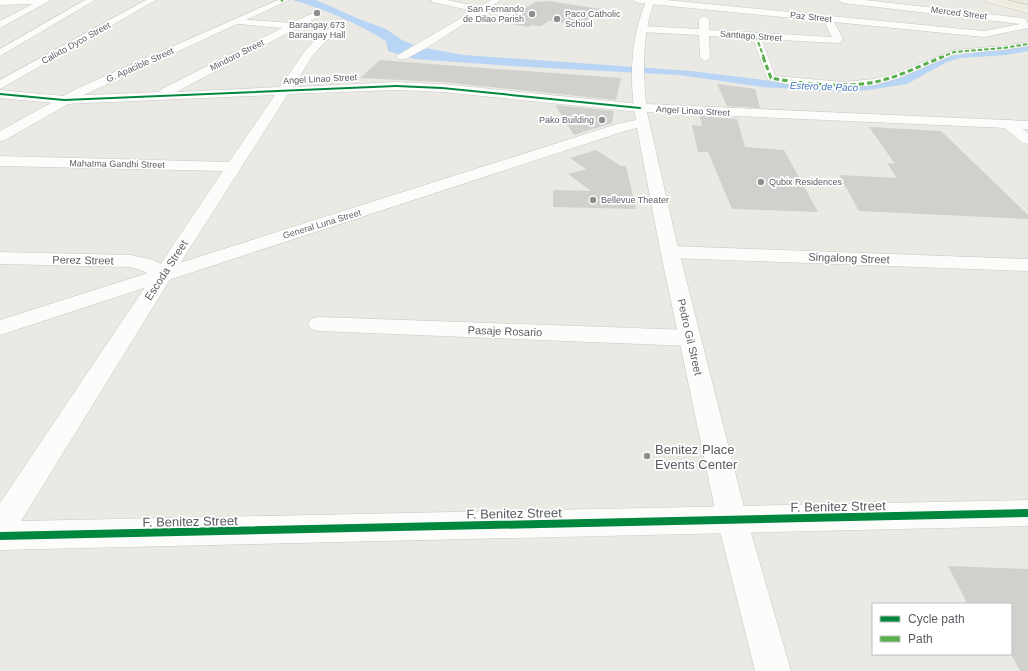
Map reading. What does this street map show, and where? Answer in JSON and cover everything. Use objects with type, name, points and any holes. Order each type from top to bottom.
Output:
[{"type":"highway","points":[[997,0],[1028,7]]},
{"type":"highway","points":[[1009,0],[1028,7]]},
{"type":"main road","points":[[990,0],[1028,7]]},
{"type":"street","points":[[0,2],[46,0]]},
{"type":"street","points":[[0,25],[46,0]]},
{"type":"street","points":[[0,53],[91,0]]},
{"type":"street","name":"Calixto Dyco Street","points":[[0,85],[152,0]]},
{"type":"street","name":"G. Apacible Street","points":[[0,137],[64,100],[285,0]]},
{"type":"street","points":[[435,0],[481,10]]},
{"type":"street","points":[[402,57],[497,0]]},
{"type":"street","name":"Paz Street","points":[[637,0],[706,3],[753,11],[828,19],[872,11],[927,29],[984,34],[1028,25]]},
{"type":"street","points":[[759,0],[753,11],[756,36],[769,76],[771,78],[787,81],[843,85],[861,84],[896,76],[954,52],[1003,48],[1028,44]]},
{"type":"street","name":"Merced Street","points":[[842,0],[872,11],[927,5],[1028,22]]},
{"type":"street","name":"Pedro Gil Street","points":[[650,1],[641,29],[638,72],[642,116],[690,338],[732,519],[773,671]]},
{"type":"street","points":[[704,58],[703,33],[706,3]]},
{"type":"street","points":[[927,5],[927,29]]},
{"type":"street","name":"Mindoro Street","points":[[160,95],[314,15]]},
{"type":"street","name":"Santiago Street","points":[[641,29],[836,40],[838,39],[828,19]]},
{"type":"street","points":[[239,20],[293,26]]},
{"type":"street","name":"Escoda Street","points":[[0,528],[164,273],[309,53],[321,40],[343,22]]},
{"type":"street","points":[[7,34],[28,37]]},
{"type":"street","name":"Angel Linao Street","points":[[0,94],[64,100],[396,86],[450,89],[642,116],[1028,125]]},
{"type":"street","name":"General Luna Street","points":[[0,328],[164,273],[470,178],[622,127],[642,116]]},
{"type":"street","points":[[1008,124],[1028,140]]},
{"type":"street","name":"Mahatma Gandhi Street","points":[[0,162],[233,167]]},
{"type":"street","name":"Singalong Street","points":[[671,252],[1028,265]]},
{"type":"street","name":"Perez Street","points":[[0,258],[131,261],[146,264],[164,273]]},
{"type":"street","name":"Pasaje Rosario","points":[[320,324],[690,338]]},
{"type":"street","name":"F. Benitez Street","points":[[0,536],[1028,513]]},
{"type":"water","name":"Estero de Paco","points":[[292,0],[316,0],[386,29],[402,40],[419,47],[464,55],[691,71],[806,85],[873,83],[951,56],[1028,46],[1028,51],[1006,55],[960,58],[947,62],[907,84],[868,90],[839,92],[763,87],[679,75],[414,59],[388,51],[386,41],[353,23],[316,7]]},
{"type":"building","points":[[547,1],[601,9],[581,25],[549,21],[541,26],[532,25],[528,27],[501,22],[536,2]]},
{"type":"building","points":[[380,60],[621,78],[616,100],[442,82],[360,78]]},
{"type":"building","points":[[717,84],[755,89],[760,108],[727,106]]},
{"type":"building","name":"Pako Building","points":[[555,105],[614,111],[612,123],[574,135]]},
{"type":"building","name":"Qubix Residences","points":[[700,116],[737,119],[745,147],[784,150],[818,212],[732,209],[708,152],[698,152],[692,125],[702,126]]},
{"type":"building","points":[[869,127],[941,131],[1028,215],[1028,219],[859,211],[839,175],[897,178],[887,163],[895,164]]},
{"type":"building","points":[[596,150],[621,166],[626,166],[636,209],[553,207],[553,190],[591,191],[568,174],[586,169],[570,158]]},
{"type":"building","points":[[948,566],[1028,569],[1028,671],[1020,671],[1012,655],[1012,603],[967,603]]},
{"type":"marked path","points":[[756,36],[771,78],[787,81],[843,85],[875,82],[896,76],[954,52],[1003,48],[1028,44]]},
{"type":"cycle path","points":[[0,94],[64,100],[396,86],[442,88],[640,108]]},
{"type":"cycle path","points":[[0,536],[1028,513]]},
{"type":"place","name":"Barangay 673 Barangay Hall","points":[[317,13]]},
{"type":"place","name":"San Fernando de Dilao Parish","points":[[532,14]]},
{"type":"place","name":"Paco Catholic School","points":[[557,19]]},
{"type":"place","name":"Pako Building","points":[[602,120]]},
{"type":"place","name":"Qubix Residences","points":[[761,182]]},
{"type":"place","name":"Bellevue Theater","points":[[593,200]]},
{"type":"place","name":"Benitez Place Events Center","points":[[647,456]]}]
